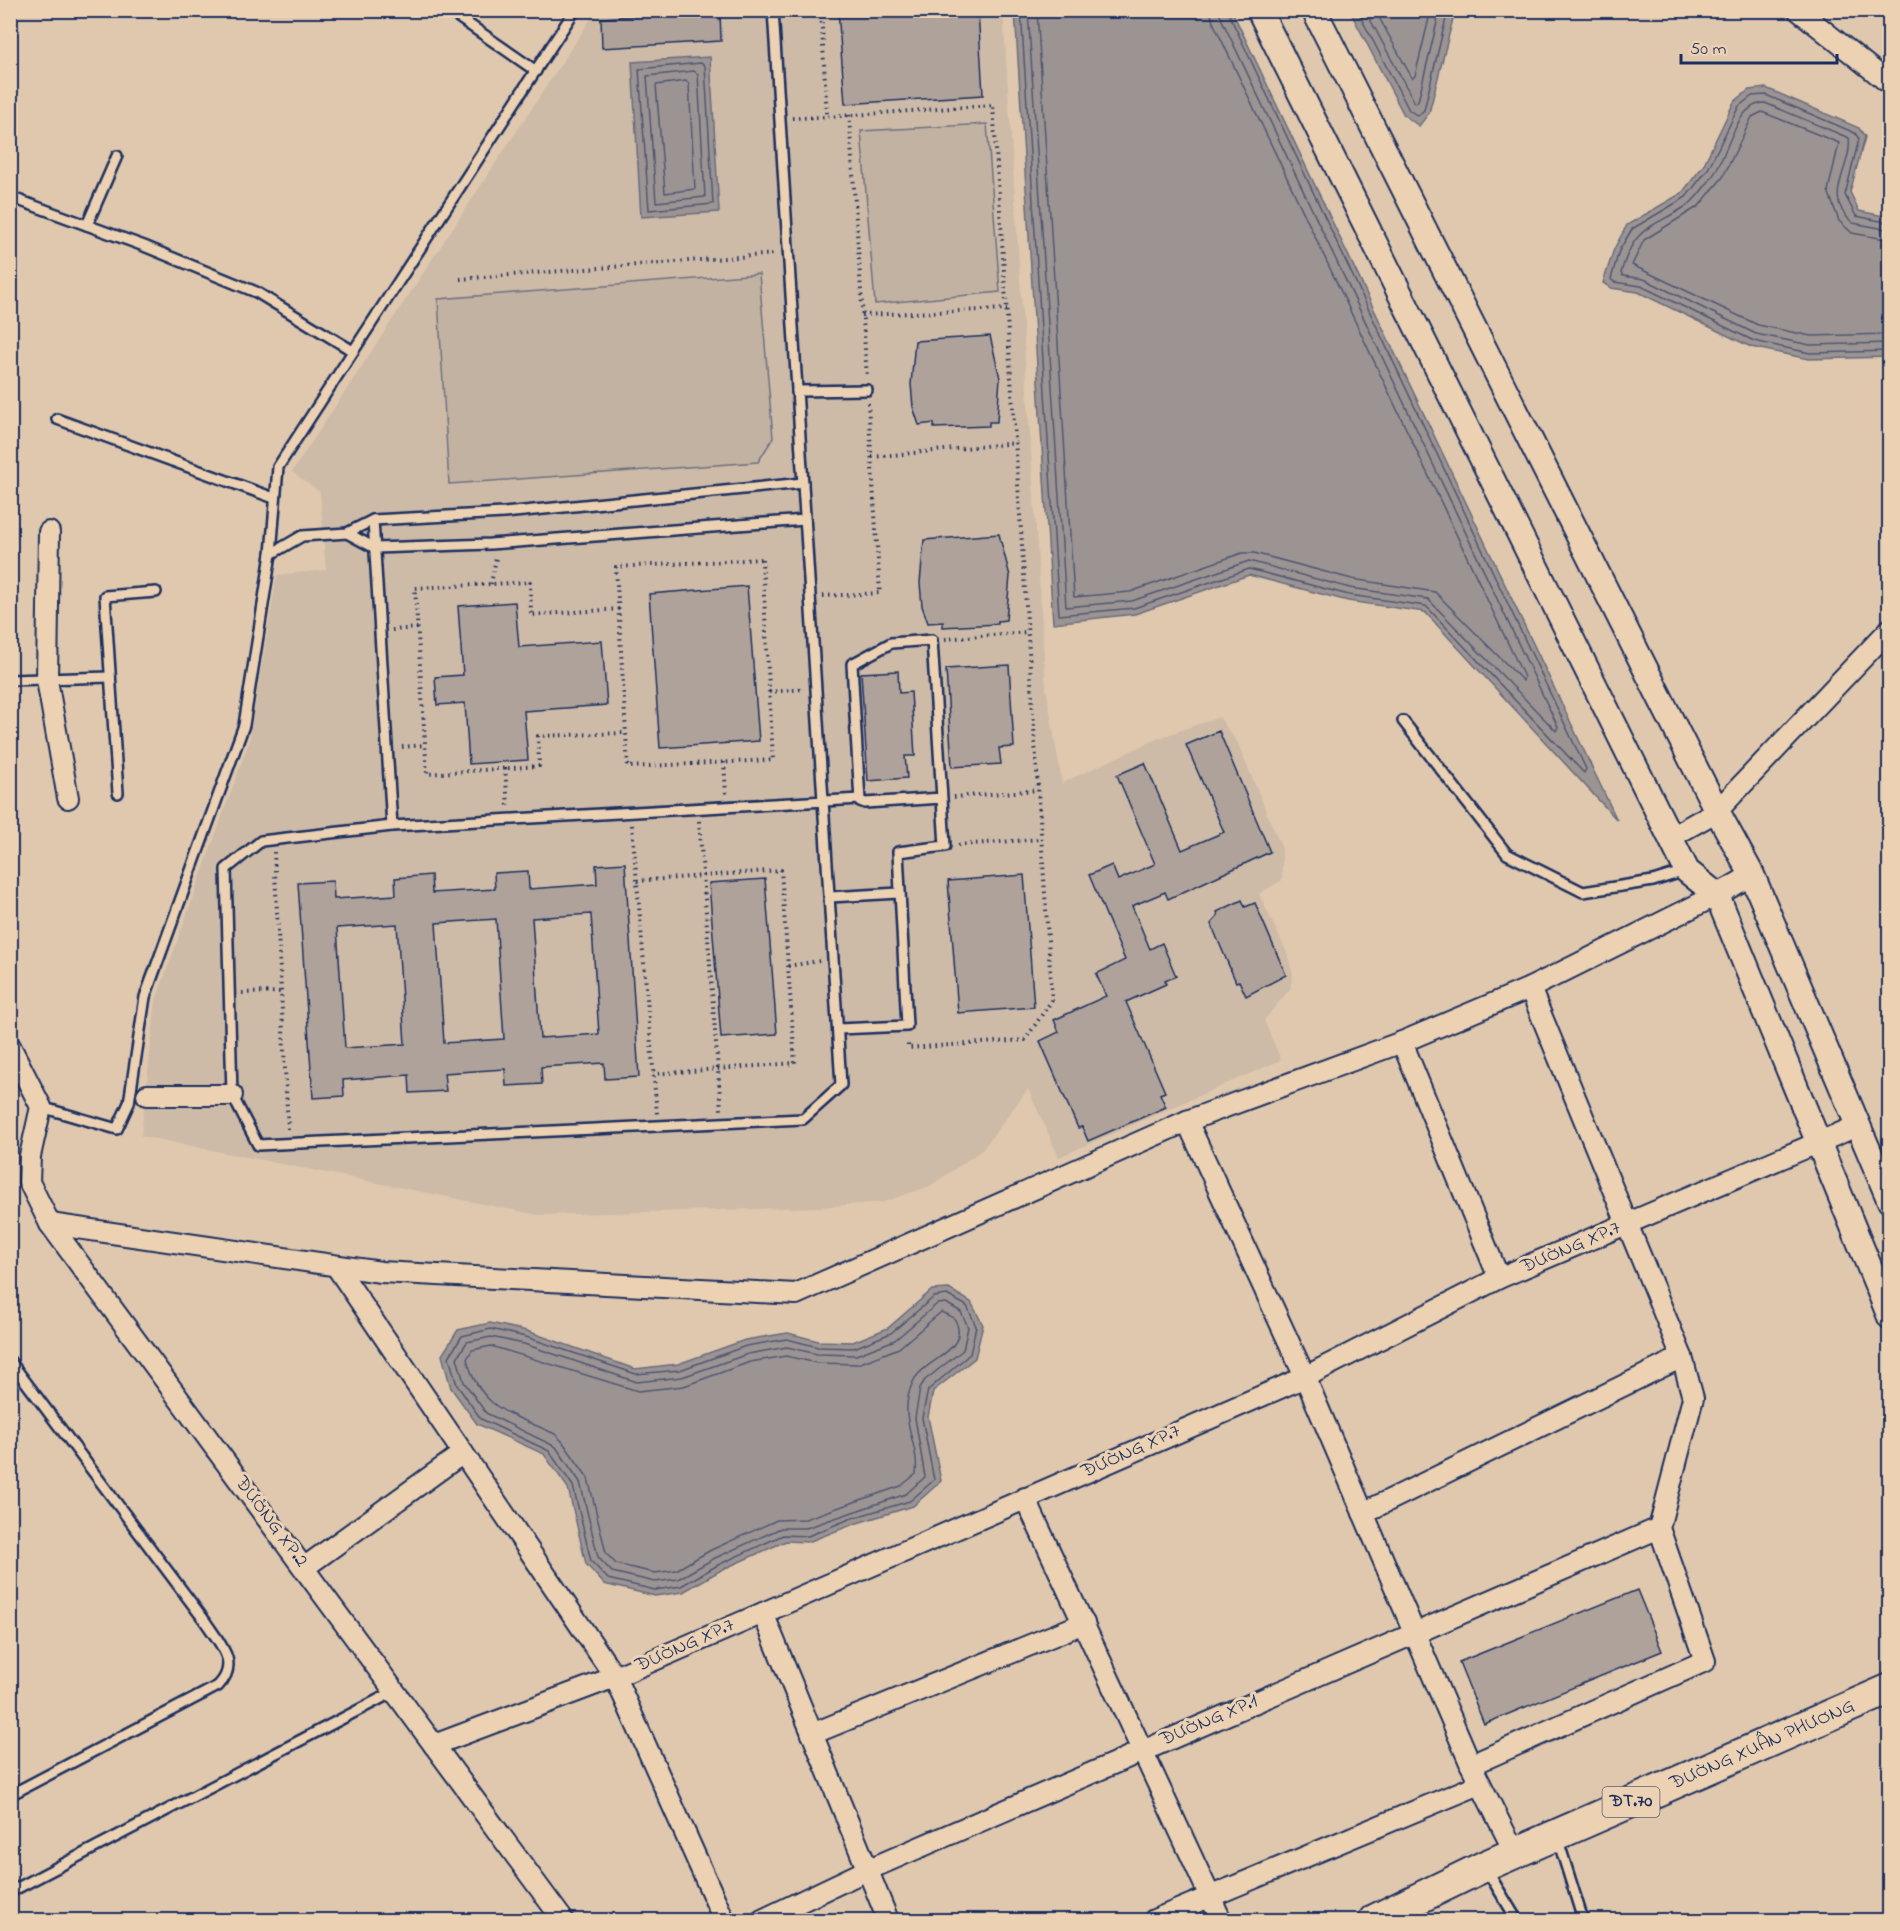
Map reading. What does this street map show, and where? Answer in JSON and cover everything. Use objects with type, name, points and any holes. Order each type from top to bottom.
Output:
[{"type":"main road","name":"ĐƯỜNG XUÂN PHƯƠNG","points":[[1374,1920],[1485,1866],[1890,1689]]},
{"type":"street","points":[[1259,10],[1687,871],[1717,895],[1890,1317]]},
{"type":"street","points":[[1314,10],[1717,811],[1752,875],[1890,1201]]},
{"type":"street","points":[[1798,10],[1890,84]]},
{"type":"street","points":[[49,532],[47,680],[68,798]]},
{"type":"street","points":[[1671,837],[1717,811],[1890,629]]},
{"type":"street","points":[[50,1224],[392,1273],[796,1294],[1187,1121],[1402,1042],[1530,988],[1717,895],[1752,875]]},
{"type":"street","points":[[1471,1765],[1705,1661],[1659,1528],[1693,1398],[1682,1357],[1530,988]]},
{"type":"street","points":[[1402,1042],[1499,1278]]},
{"type":"street","points":[[10,1046],[41,1107]]},
{"type":"street","points":[[139,1095],[232,1095]]},
{"type":"street","name":"ĐƯỜNG XP.2","points":[[41,1107],[30,1156],[29,1182],[50,1224],[563,1920]]},
{"type":"street","points":[[1187,1121],[1305,1377],[1471,1765],[1515,1853]]},
{"type":"street","name":"ĐƯỜNG XP.7","points":[[434,1745],[615,1677],[1305,1377],[1499,1278],[1857,1126]]},
{"type":"street","points":[[336,1266],[615,1677],[724,1920]]},
{"type":"street","points":[[1363,1513],[1682,1357]]},
{"type":"street","points":[[305,1567],[463,1453]]},
{"type":"street","points":[[1025,1498],[1221,1920]]},
{"type":"street","name":"ĐƯỜNG XP.1","points":[[762,1920],[867,1869],[1659,1528]]},
{"type":"street","points":[[762,1612],[888,1920]]},
{"type":"street","points":[[812,1734],[1084,1623]]},
{"type":"street","points":[[1154,1920],[1480,1784]]},
{"type":"lane","points":[[448,10],[536,71]]},
{"type":"lane","points":[[41,1107],[117,1129],[139,1095],[146,996],[244,725],[271,554],[278,467],[575,10]]},
{"type":"lane","points":[[773,10],[823,801],[834,960],[841,1085],[803,1119],[258,1145],[232,1095],[226,869],[261,841],[392,826],[509,820],[631,812],[727,807],[823,801],[860,799],[865,803],[942,798]]},
{"type":"lane","points":[[87,225],[117,156]]},
{"type":"lane","points":[[10,197],[256,292],[353,351]]},
{"type":"lane","points":[[797,391],[867,390]]},
{"type":"lane","points":[[57,419],[274,498]]},
{"type":"lane","points":[[271,554],[302,536],[347,533],[373,520],[504,513],[803,483]]},
{"type":"lane","points":[[373,520],[378,632],[392,826]]},
{"type":"lane","points":[[347,533],[375,548],[490,544],[805,520]]},
{"type":"lane","points":[[118,793],[105,596],[156,592]]},
{"type":"lane","points":[[838,1029],[907,1026],[898,852],[945,846],[932,640],[891,643],[852,664],[860,799]]},
{"type":"lane","points":[[10,681],[110,677]]},
{"type":"lane","points":[[1403,722],[1507,854],[1583,892],[1658,880],[1687,871]]},
{"type":"lane","points":[[830,897],[899,893]]},
{"type":"lane","points":[[10,1361],[205,1621],[228,1659],[229,1671],[227,1677],[218,1686],[10,1795]]},
{"type":"lane","points":[[10,1892],[395,1691]]},
{"type":"lane","points":[[1557,1835],[1583,1920]]},
{"type":"lane","points":[[1485,1866],[1517,1920]]},
{"type":"path","points":[[821,10],[828,117]]},
{"type":"path","points":[[780,118],[828,117],[993,105],[1052,1000],[1025,1040],[909,1048],[907,1026]]},
{"type":"path","points":[[460,279],[788,253]]},
{"type":"path","points":[[862,315],[1007,309]]},
{"type":"path","points":[[872,457],[1016,443]]},
{"type":"path","points":[[762,559],[773,760],[628,767],[619,609],[616,567],[762,559]]},
{"type":"path","points":[[619,609],[531,615],[530,582],[415,588],[427,774],[538,766],[538,736],[626,733]]},
{"type":"path","points":[[378,632],[418,628]]},
{"type":"path","points":[[932,640],[1028,632]]},
{"type":"path","points":[[769,692],[816,688]]},
{"type":"path","points":[[386,748],[425,745]]},
{"type":"path","points":[[724,762],[727,807]]},
{"type":"path","points":[[505,768],[509,820]]},
{"type":"path","points":[[942,798],[1038,790]]},
{"type":"path","points":[[698,808],[722,1123]]},
{"type":"path","points":[[631,812],[658,1126]]},
{"type":"path","points":[[273,839],[289,1144]]},
{"type":"path","points":[[945,846],[1041,839]]},
{"type":"path","points":[[637,881],[781,870],[795,1063],[653,1074]]},
{"type":"path","points":[[788,966],[834,960]]},
{"type":"path","points":[[230,994],[281,992]]},
{"type":"shaded area","points":[[596,11],[1003,11],[1046,688],[1062,783],[1159,738],[1219,717],[1237,742],[1282,849],[1282,880],[1259,894],[1287,953],[1293,975],[1290,989],[1264,1020],[1281,1060],[1059,1157],[1028,1089],[982,1150],[930,1186],[883,1202],[820,1207],[539,1215],[141,1136],[156,1000],[249,742],[277,575],[326,570],[320,492],[292,472]]},
{"type":"shaded area","points":[[987,124],[1000,292],[875,304],[861,131]]},
{"type":"shaded area","points":[[759,274],[773,438],[758,462],[449,484],[438,299]]},
{"type":"water","points":[[1015,11],[1232,11],[1617,820],[1425,612],[1348,601],[1249,575],[1135,614],[1053,623]]},
{"type":"water","points":[[1350,11],[1455,11],[1429,113],[1419,126],[1404,115]]},
{"type":"water","points":[[710,57],[719,212],[641,217],[632,62]]},
{"type":"water","points":[[1766,88],[1859,128],[1865,137],[1850,192],[1859,211],[1889,217],[1889,357],[1809,359],[1751,347],[1638,292],[1611,288],[1603,283],[1614,249],[1627,225],[1682,193],[1703,166],[1734,102],[1749,90]]},
{"type":"water","points":[[949,1289],[971,1302],[983,1325],[975,1358],[933,1391],[928,1417],[941,1481],[913,1506],[854,1524],[808,1542],[786,1541],[721,1570],[683,1592],[655,1596],[604,1584],[586,1564],[568,1488],[544,1454],[477,1424],[451,1388],[442,1355],[458,1330],[490,1323],[527,1331],[635,1369],[678,1364],[745,1340],[788,1333],[818,1341],[853,1342],[888,1328],[932,1290]]},
{"type":"building","points":[[838,10],[978,10],[983,95],[845,104]]},
{"type":"building","points":[[720,11],[721,41],[602,48],[601,18]]},
{"type":"building","points":[[990,336],[1000,378],[997,422],[989,422],[989,426],[934,428],[934,423],[919,425],[913,407],[911,384],[915,341]]},
{"type":"building","points":[[999,534],[1010,576],[1006,620],[998,621],[998,624],[943,627],[943,622],[928,623],[922,606],[920,583],[924,540]]},
{"type":"building","points":[[747,586],[759,741],[660,748],[649,594]]},
{"type":"building","points":[[515,602],[519,647],[602,641],[607,705],[524,711],[528,760],[469,764],[465,703],[437,705],[435,677],[463,675],[458,606]]},
{"type":"building","points":[[1009,665],[1014,747],[999,748],[1001,764],[952,767],[946,669]]},
{"type":"building","points":[[898,671],[899,693],[911,692],[915,756],[905,756],[907,778],[868,781],[861,673]]},
{"type":"building","points":[[1219,731],[1270,852],[1168,899],[1165,892],[1132,906],[1150,949],[1162,943],[1176,976],[1165,981],[1166,984],[1126,1002],[1165,1092],[1160,1094],[1166,1107],[1088,1141],[1082,1127],[1078,1128],[1040,1041],[1059,1032],[1054,1020],[1106,996],[1096,974],[1125,960],[1089,875],[1112,865],[1118,880],[1155,864],[1117,775],[1145,763],[1182,850],[1224,832],[1186,745]]},
{"type":"building","points":[[625,863],[639,1077],[605,1079],[604,1063],[541,1067],[542,1084],[506,1086],[505,1069],[444,1073],[446,1091],[410,1093],[409,1075],[343,1080],[344,1096],[313,1098],[298,883],[333,881],[334,899],[396,895],[395,878],[431,875],[432,893],[495,889],[494,873],[528,871],[529,889],[597,884],[596,865]],"holes":[[[591,914],[599,1034],[540,1038],[532,918]],[[496,919],[504,1039],[444,1043],[436,923]],[[397,924],[405,1044],[345,1048],[337,928]]]},
{"type":"building","points":[[1024,875],[1034,1007],[958,1013],[948,881]]},
{"type":"building","points":[[765,879],[777,1034],[721,1038],[709,883]]},
{"type":"building","points":[[1242,900],[1245,907],[1255,903],[1286,975],[1246,996],[1239,981],[1236,982],[1211,924],[1218,916],[1217,912]]},
{"type":"building","points":[[1637,1590],[1662,1651],[1484,1724],[1459,1662]]}]
